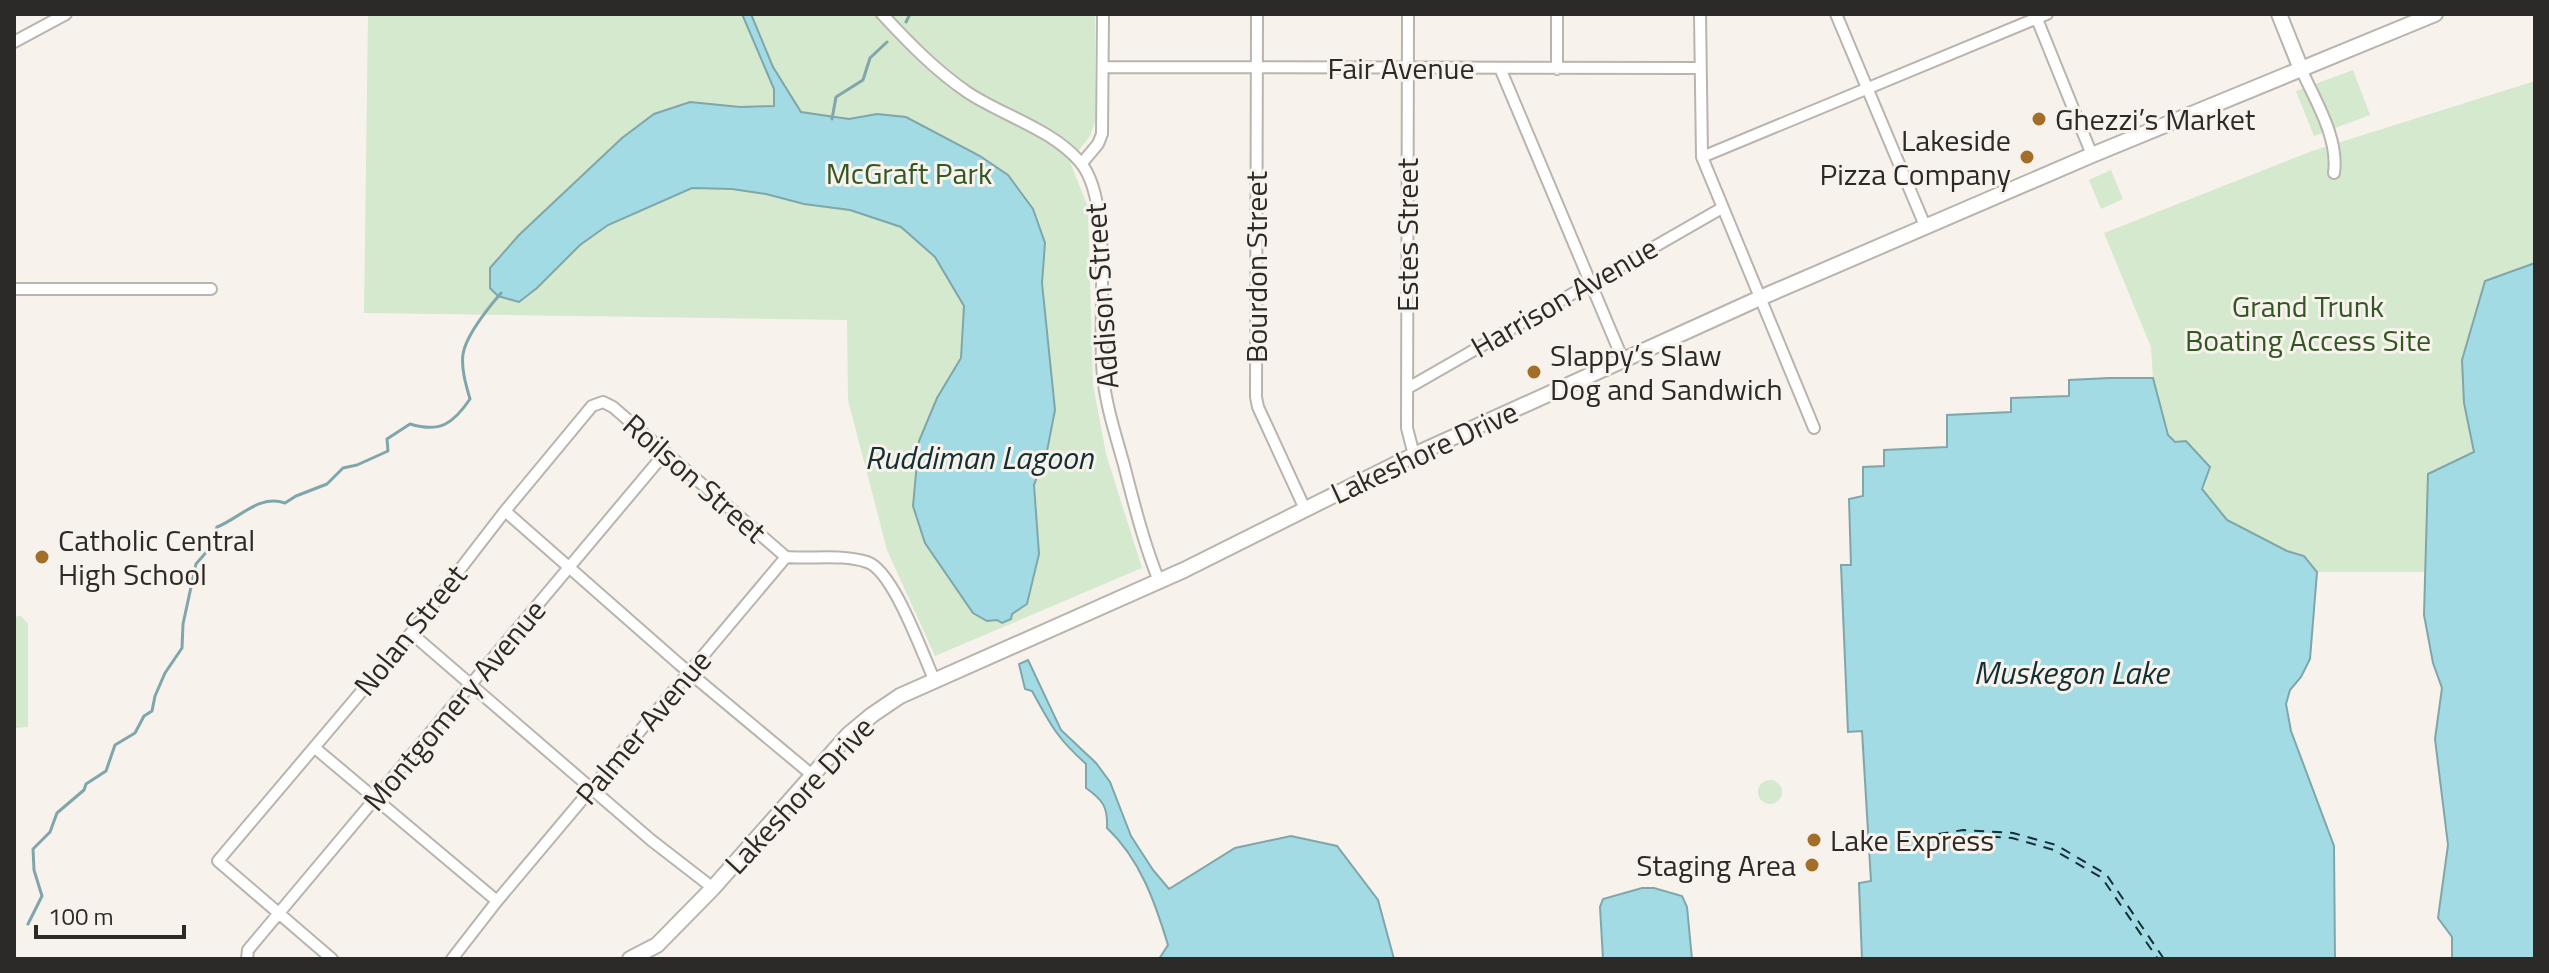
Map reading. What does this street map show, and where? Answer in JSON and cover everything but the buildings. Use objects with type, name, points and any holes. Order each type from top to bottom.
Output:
[{"type":"main road","points":[[2279,14],[2301,69]]},
{"type":"main road","name":"Lakeshore Drive","points":[[630,959],[657,945],[713,888],[848,735],[900,696],[1159,581],[1414,455],[1760,298],[2092,155],[2435,14]]},
{"type":"street","points":[[14,42],[66,14]]},
{"type":"street","points":[[882,14],[929,62],[959,86],[1000,112],[1049,137],[1082,163]]},
{"type":"street","name":"Addison Street","points":[[1103,14],[1101,140],[1082,163],[1099,208],[1101,339],[1107,399],[1142,534],[1159,581]]},
{"type":"street","name":"Bourdon Street","points":[[1257,14],[1256,397],[1305,509]]},
{"type":"street","name":"Estes Street","points":[[1408,14],[1408,433],[1414,455]]},
{"type":"street","points":[[1557,14],[1557,69]]},
{"type":"street","points":[[1700,14],[1702,157],[1814,428]]},
{"type":"street","points":[[1836,14],[1926,228]]},
{"type":"street","points":[[1702,157],[2039,15],[2092,155]]},
{"type":"street","name":"Fair Avenue","points":[[1103,67],[1700,68]]},
{"type":"street","points":[[1500,68],[1623,360]]},
{"type":"street","points":[[2301,69],[2330,138],[2336,159],[2334,173]]},
{"type":"street","name":"Harrison Avenue","points":[[1408,388],[1722,208]]},
{"type":"street","points":[[14,289],[211,289]]},
{"type":"street","name":"Roilson Street","points":[[603,402],[613,407],[786,557]]},
{"type":"street","name":"Nolan Street","points":[[279,912],[218,861],[411,633],[505,511],[592,406],[603,402]]},
{"type":"street","name":"Montgomery Avenue","points":[[247,959],[248,950],[279,912],[665,453]]},
{"type":"street","points":[[505,511],[811,774]]},
{"type":"street","points":[[786,557],[864,561],[884,573],[934,679]]},
{"type":"street","name":"Palmer Avenue","points":[[452,959],[497,901],[786,557]]},
{"type":"street","points":[[411,633],[651,840],[713,888]]},
{"type":"street","points":[[315,748],[497,901]]},
{"type":"street","points":[[279,912],[332,959]]},
{"type":"green space","name":"McGraft Park","points":[[368,14],[1095,14],[1095,122],[1090,136],[1070,162],[1088,207],[1093,384],[1106,454],[1142,568],[935,656],[887,550],[848,400],[847,320],[364,313]]},
{"type":"green space","points":[[2353,70],[2370,115],[2314,136],[2296,91]]},
{"type":"green space","name":"Grand Trunk Boating Access Site","points":[[2535,81],[2535,263],[2485,281],[2464,403],[2474,453],[2428,474],[2425,572],[2317,572],[2303,556],[2287,551],[2226,519],[2205,494],[2202,485],[2208,473],[2168,435],[2153,378],[2151,347],[2104,233],[2312,151]]},
{"type":"green space","points":[[2111,170],[2123,199],[2101,209],[2089,180]]},
{"type":"green space","points":[[21,616],[28,624],[28,727],[14,728],[14,617]]},
{"type":"green space","points":[[1770,780],[1779,783],[1782,792],[1779,801],[1770,804],[1761,801],[1758,792],[1761,783]]},
{"type":"water","name":"Ruddiman Lagoon","points":[[742,14],[751,14],[773,67],[801,112],[849,119],[877,114],[906,117],[980,156],[1008,175],[1033,209],[1045,243],[1042,283],[1055,410],[1047,451],[1034,485],[1039,554],[1027,604],[1002,623],[987,621],[973,613],[925,543],[913,506],[919,441],[937,398],[961,358],[964,306],[935,257],[901,227],[850,210],[804,204],[766,194],[692,188],[608,225],[580,245],[519,302],[498,296],[490,288],[490,268],[519,235],[622,138],[654,114],[690,102],[740,107],[774,106],[774,89]]},
{"type":"water","points":[[2535,263],[2535,959],[2452,959],[2452,937],[2438,918],[2448,845],[2435,739],[2442,688],[2433,663],[2424,615],[2428,474],[2474,452],[2464,403],[2462,360],[2485,281]]},
{"type":"water","name":"Muskegon Lake","points":[[2153,378],[2168,435],[2175,442],[2186,441],[2210,467],[2202,489],[2227,520],[2287,551],[2304,556],[2317,572],[2310,659],[2290,690],[2286,704],[2291,731],[2334,846],[2335,959],[1862,959],[1859,883],[1871,881],[1862,731],[1848,732],[1841,565],[1851,565],[1849,499],[1863,496],[1863,467],[1884,466],[1884,450],[1947,447],[1947,415],[2011,412],[2011,398],[2069,396],[2069,380]]},
{"type":"water","points":[[1028,660],[1061,730],[1096,763],[1110,782],[1131,836],[1169,889],[1235,848],[1291,836],[1337,846],[1378,900],[1394,959],[1159,959],[1168,945],[1152,897],[1129,853],[1107,828],[1103,805],[1086,788],[1086,764],[1055,730],[1032,691],[1025,689],[1019,664]]},
{"type":"water","points":[[1642,888],[1682,896],[1687,907],[1692,959],[1603,959],[1600,907],[1603,899]]},
{"type":"waterway","points":[[906,22],[910,14]]},
{"type":"waterway","points":[[832,119],[836,97],[863,80],[870,58],[887,42]]},
{"type":"waterway","points":[[28,924],[42,896],[34,870],[33,849],[50,832],[57,813],[84,790],[86,784],[106,771],[115,745],[135,733],[144,716],[152,711],[165,673],[182,648],[183,624],[196,564],[209,549],[217,527],[258,504],[285,503],[327,484],[343,468],[388,451],[387,439],[410,424],[438,427],[458,415],[470,399],[464,377],[465,347],[501,293]]},
{"type":"ferry route","points":[[1903,840],[1963,830],[2013,833],[2056,845],[2106,874],[2164,959]]},
{"type":"ferry route","points":[[1919,839],[1963,835],[2012,838],[2054,850],[2102,878],[2158,959]]},
{"type":"place","name":"Ghezzi’s Market","points":[[2039,119]]},
{"type":"place","name":"Lakeside Pizza Company","points":[[2027,157]]},
{"type":"place","name":"Slappy’s Slaw Dog and Sandwich","points":[[1534,372]]},
{"type":"place","name":"Catholic Central High School","points":[[42,557]]},
{"type":"place","name":"Lake Express","points":[[1814,840]]},
{"type":"place","name":"Staging Area","points":[[1812,865]]}]
